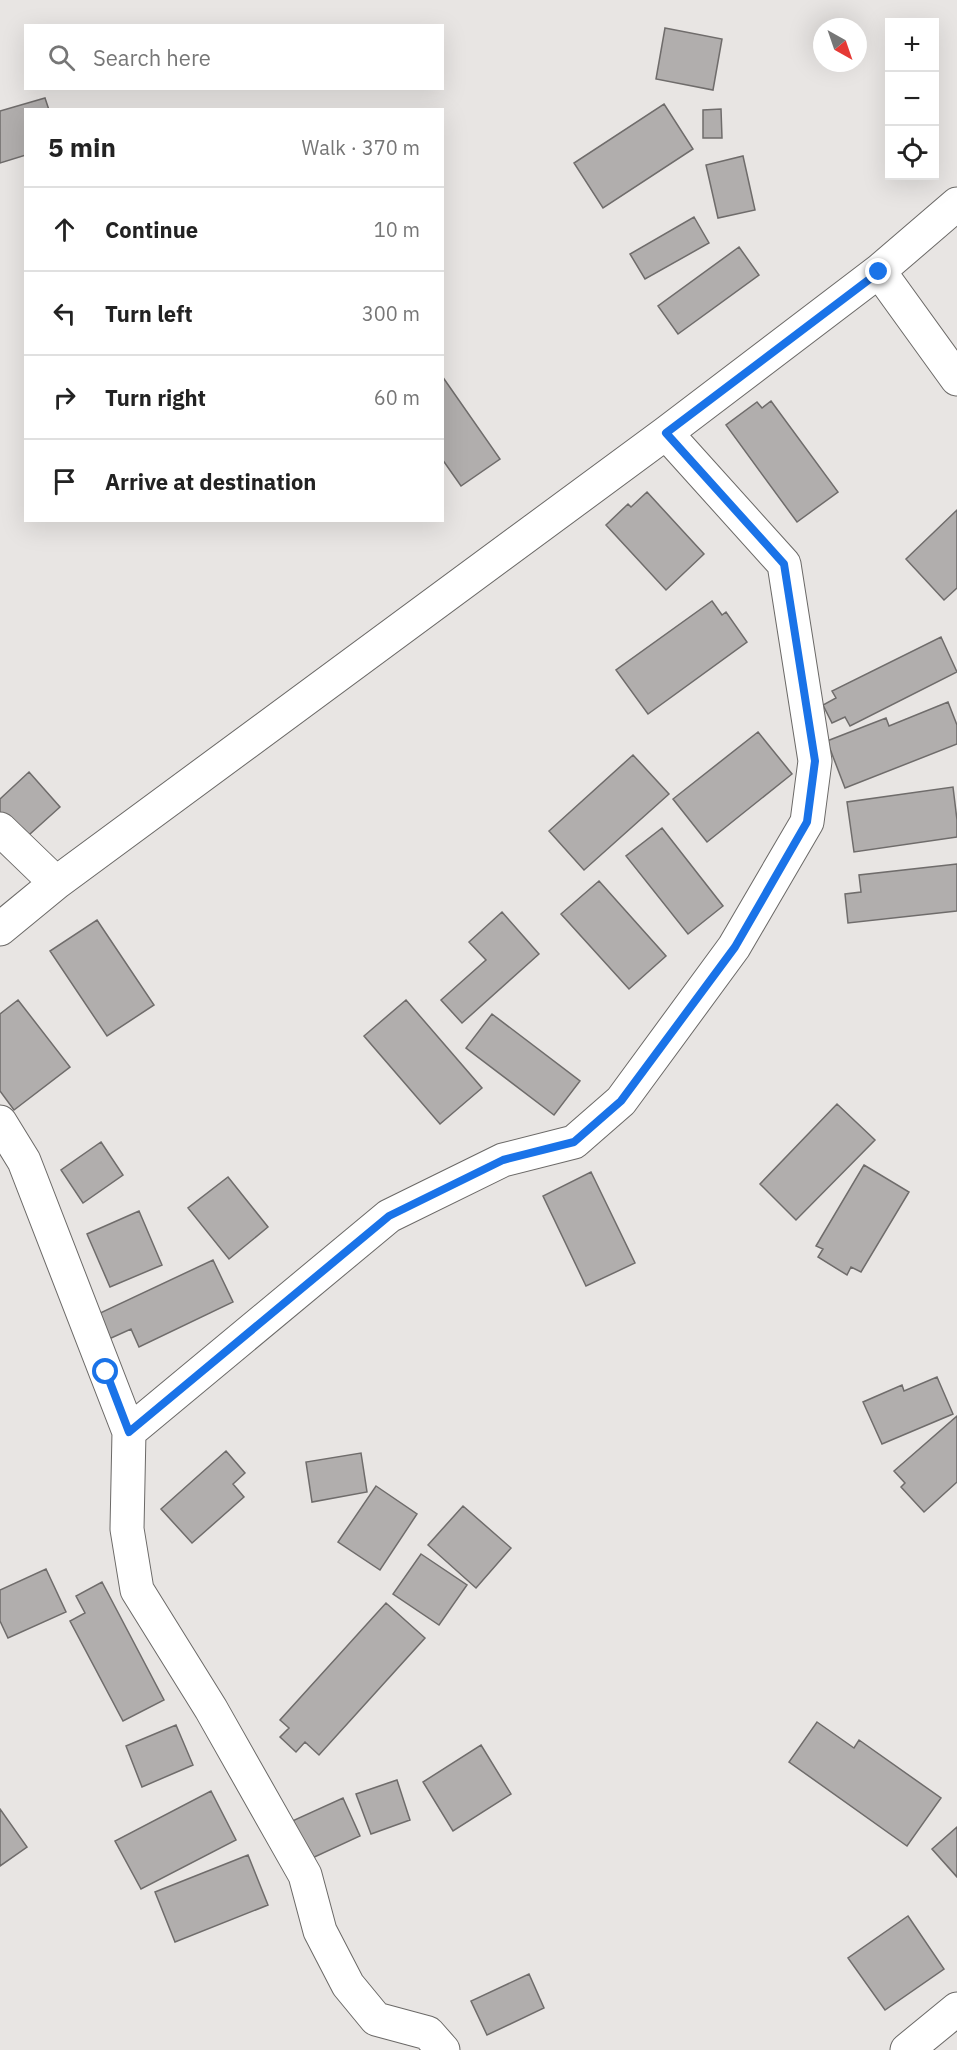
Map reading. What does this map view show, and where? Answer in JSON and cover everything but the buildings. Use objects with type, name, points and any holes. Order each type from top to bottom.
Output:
[{"type":"street","points":[[0,929],[56,884],[666,433],[879,272],[957,204]]},
{"type":"street","points":[[879,272],[957,379]]},
{"type":"street","points":[[129,1432],[389,1216],[503,1160],[574,1142],[621,1101],[735,947],[807,822],[815,761],[784,564],[666,433]]},
{"type":"street","points":[[0,829],[56,884]]},
{"type":"street","points":[[0,1122],[24,1161],[129,1432],[127,1529],[137,1590],[211,1709],[305,1875],[320,1931],[348,1985],[376,2019],[429,2033],[443,2050]]},
{"type":"street","points":[[907,2050],[957,2010]]},
{"type":"route","points":[[106,1372],[129,1432],[389,1216],[503,1160],[574,1142],[621,1101],[735,947],[807,822],[815,761],[784,564],[666,433],[879,272]]}]
